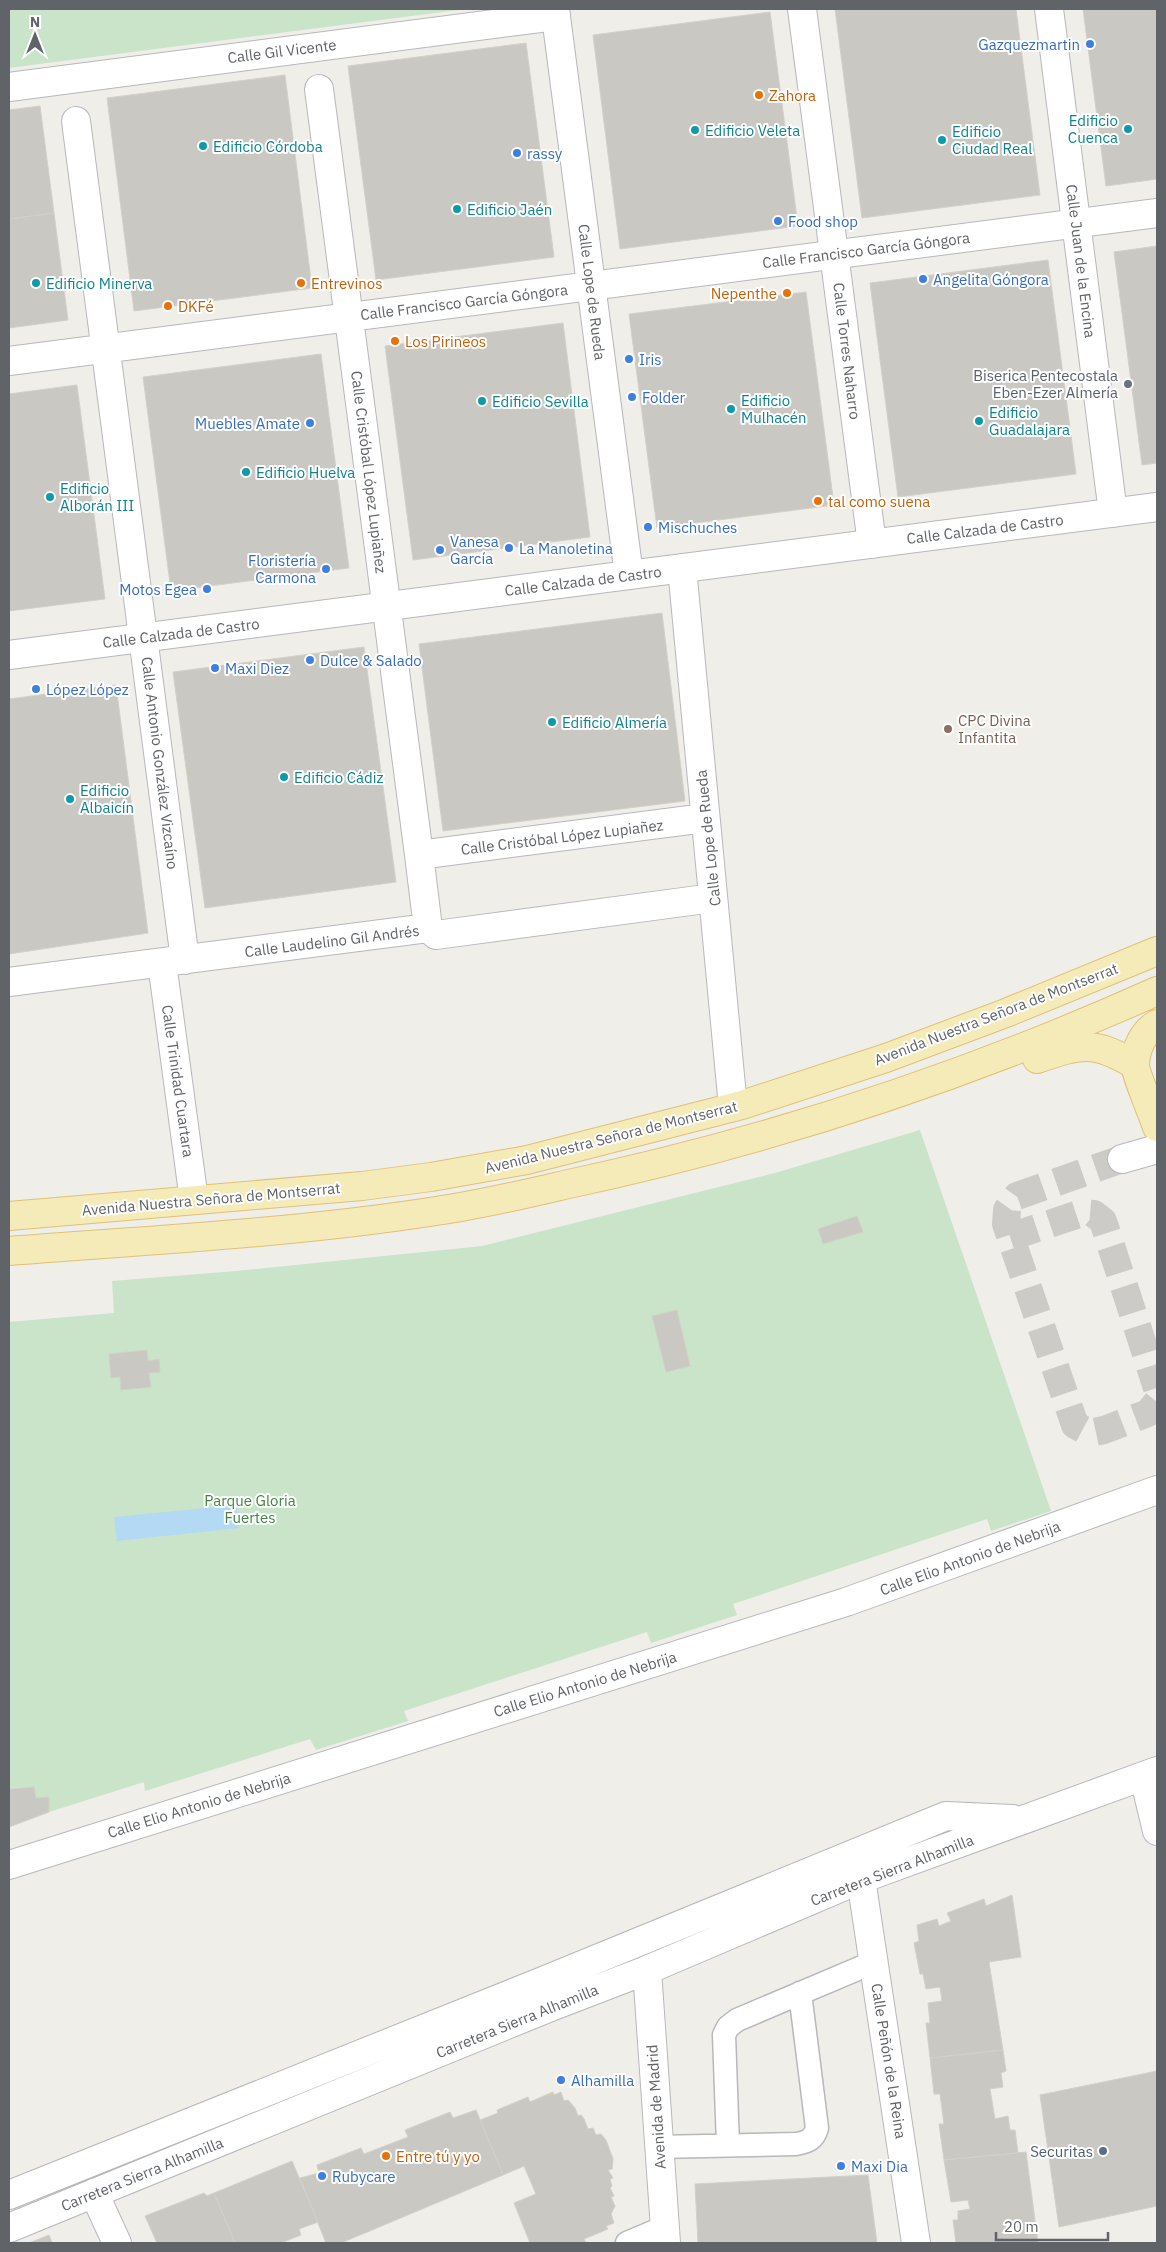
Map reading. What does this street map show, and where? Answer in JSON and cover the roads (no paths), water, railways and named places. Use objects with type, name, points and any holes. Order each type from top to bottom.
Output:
[{"type":"main road","name":"Avenida Nuestra Señora de Montserrat","points":[[9,1216],[362,1186],[527,1160],[733,1107],[886,1058],[1006,1013],[1157,951]]},
{"type":"main road","points":[[9,1251],[320,1226],[383,1219],[478,1204],[615,1175],[750,1140],[962,1070],[1104,1015],[1157,991]]},
{"type":"main road","points":[[1157,1024],[1144,1034],[1140,1042],[1135,1064],[1157,1127]]},
{"type":"main road","points":[[962,1070],[986,1077],[1066,1049],[1083,1046],[1100,1047],[1135,1064]]},
{"type":"street","name":"Calle Torres Naharro","points":[[802,9],[872,544]]},
{"type":"street","name":"Calle Juan de la Encina","points":[[1049,9],[1113,513]]},
{"type":"street","name":"Calle Gil Vicente","points":[[9,87],[556,12]]},
{"type":"street","name":"Calle Lope de Rueda","points":[[556,12],[629,575]]},
{"type":"street","name":"Calle Cristóbal López Lupiañez","points":[[319,89],[428,928]]},
{"type":"street","name":"Calle Antonio González Vizcaíno","points":[[76,120],[143,638],[173,961]]},
{"type":"street","name":"Calle Francisco García Góngora","points":[[9,361],[1157,213]]},
{"type":"street","name":"Calle Calzada de Castro","points":[[9,655],[1157,507]]},
{"type":"street","name":"Calle Lope de Rueda","points":[[682,568],[733,1107]]},
{"type":"street","name":"Calle Cristóbal López Lupiañez","points":[[419,855],[706,818]]},
{"type":"street","name":"Calle Laudelino Gil Andrés","points":[[9,982],[428,928],[436,934],[714,898]]},
{"type":"street","name":"Calle Trinidad Cuartara","points":[[173,961],[194,1200]]},
{"type":"street","points":[[1122,1159],[1157,1149]]},
{"type":"street","name":"Calle Elio Antonio de Nebrija","points":[[9,1865],[846,1602],[1157,1490]]},
{"type":"street","name":"Carretera Sierra Alhamilla","points":[[9,2228],[553,2006],[647,1970],[861,1879],[1151,1774],[1157,1831]]},
{"type":"street","name":"Carretera Sierra Alhamilla","points":[[9,2194],[533,1985],[946,1816],[1027,1820]]},
{"type":"street","name":"Calle Peñón de la Reina","points":[[861,1879],[916,2243]]},
{"type":"street","name":"Avenida de Madrid","points":[[647,1970],[665,2235]]},
{"type":"street","points":[[94,2193],[117,2243]]},
{"type":"lane","points":[[728,2145],[724,2035],[728,2026],[737,2020],[874,1962]]},
{"type":"lane","points":[[658,2147],[796,2144],[806,2142],[814,2137],[818,2128],[800,1993]]},
{"type":"lane","points":[[627,2243],[665,2235]]},
{"type":"water","points":[[237,1505],[239,1528],[117,1541],[114,1517]]},
{"type":"tunnel","points":[[1122,1159],[1017,1196],[1007,1210],[1006,1224],[1075,1425],[1090,1433],[1104,1430],[1148,1413],[1157,1402],[1157,1392]]},
{"type":"tunnel","points":[[1010,1237],[1082,1213],[1094,1214],[1103,1221],[1157,1388]]},
{"type":"place","name":"Gazquezmartin","points":[[1090,44]]},
{"type":"place","name":"Zahora","points":[[759,95]]},
{"type":"place","name":"Edificio Cuenca","points":[[1128,129]]},
{"type":"place","name":"Edificio Veleta","points":[[695,130]]},
{"type":"place","name":"Edificio Ciudad Real","points":[[942,140]]},
{"type":"place","name":"Edificio Córdoba","points":[[203,146]]},
{"type":"place","name":"rassy","points":[[517,153]]},
{"type":"place","name":"Edificio Jaén","points":[[457,209]]},
{"type":"place","name":"Food shop","points":[[778,221]]},
{"type":"place","name":"Angelita Góngora","points":[[923,279]]},
{"type":"place","name":"Edificio Minerva","points":[[36,283]]},
{"type":"place","name":"Entrevinos","points":[[301,283]]},
{"type":"place","name":"Nepenthe","points":[[787,293]]},
{"type":"place","name":"DKFé","points":[[168,306]]},
{"type":"place","name":"Los Pirineos","points":[[395,341]]},
{"type":"place","name":"Iris","points":[[629,359]]},
{"type":"place","name":"Biserica Pentecostala Eben-Ezer Almería","points":[[1128,384]]},
{"type":"place","name":"Folder","points":[[632,397]]},
{"type":"place","name":"Edificio Sevilla","points":[[482,401]]},
{"type":"place","name":"Edificio Mulhacén","points":[[731,409]]},
{"type":"place","name":"Edificio Guadalajara","points":[[979,421]]},
{"type":"place","name":"Muebles Amate","points":[[310,423]]},
{"type":"place","name":"Edificio Huelva","points":[[246,472]]},
{"type":"place","name":"Edificio Alborán III","points":[[50,497]]},
{"type":"place","name":"tal como suena","points":[[818,501]]},
{"type":"place","name":"Mischuches","points":[[648,527]]},
{"type":"place","name":"La Manoletina","points":[[509,548]]},
{"type":"place","name":"Vanesa García","points":[[440,550]]},
{"type":"place","name":"Floristería Carmona","points":[[326,569]]},
{"type":"place","name":"Motos Egea","points":[[207,589]]},
{"type":"place","name":"Dulce & Salado","points":[[310,660]]},
{"type":"place","name":"Maxi Diez","points":[[215,668]]},
{"type":"place","name":"López López","points":[[36,689]]},
{"type":"place","name":"Edificio Almería","points":[[552,722]]},
{"type":"place","name":"CPC Divina Infantita","points":[[948,729]]},
{"type":"place","name":"Edificio Cádiz","points":[[284,777]]},
{"type":"place","name":"Edificio Albaicín","points":[[70,799]]},
{"type":"place","name":"Alhamilla","points":[[561,2080]]},
{"type":"place","name":"Securitas","points":[[1103,2151]]},
{"type":"place","name":"Entre tú y yo","points":[[386,2156]]},
{"type":"place","name":"Maxi Dia","points":[[841,2166]]},
{"type":"place","name":"Rubycare","points":[[322,2176]]},
{"type":"park label","name":"Parque Gloria Fuertes","points":[[250,1508]]}]
